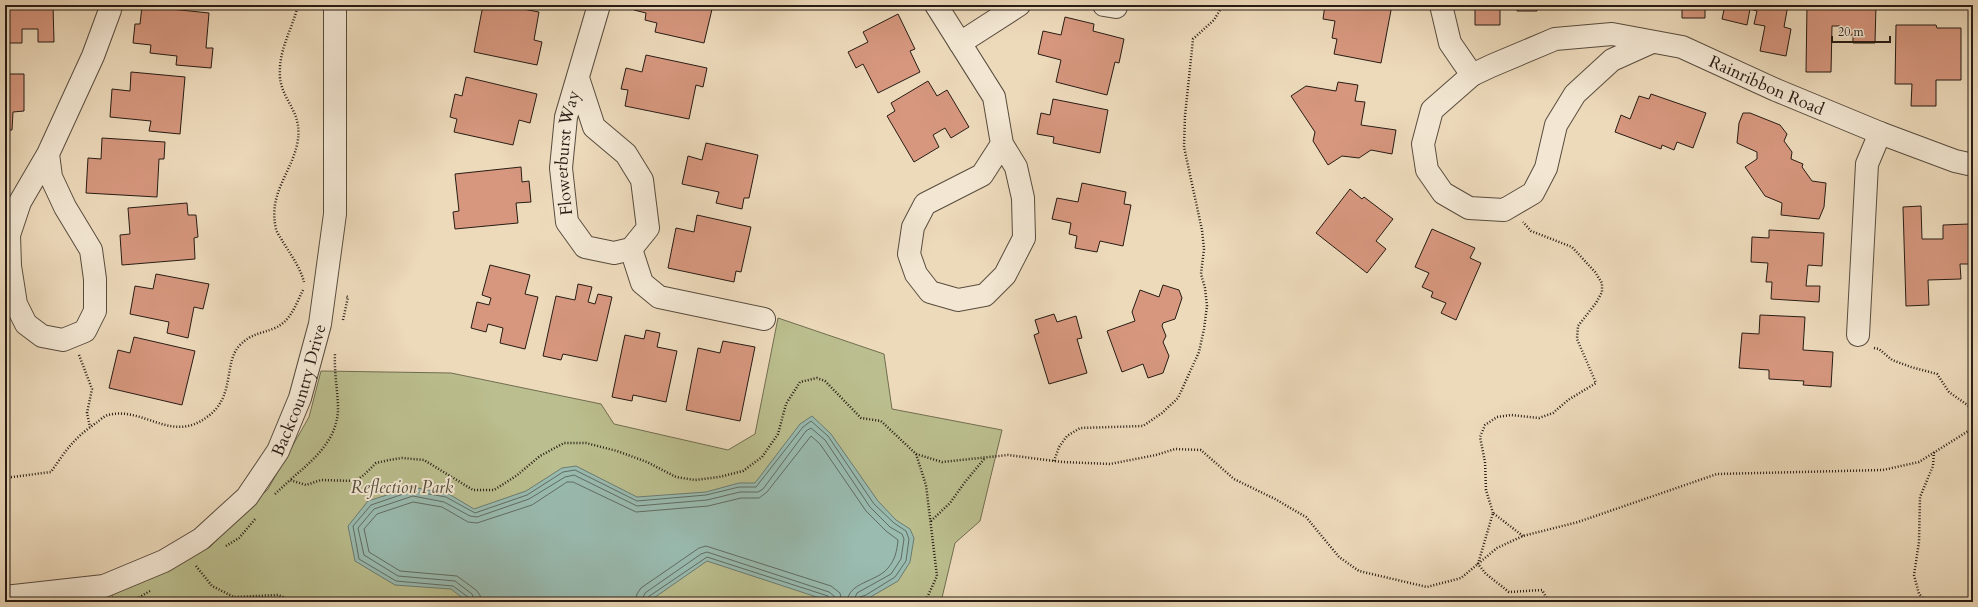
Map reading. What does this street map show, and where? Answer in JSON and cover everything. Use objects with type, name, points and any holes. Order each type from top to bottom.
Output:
[{"type":"street","points":[[48,154],[52,177],[65,207],[91,250],[95,279],[95,311],[85,331],[63,340],[42,336],[26,324],[16,304],[10,266],[8,235],[20,202],[48,154],[94,56],[110,10],[110,5]]},
{"type":"street","name":"Backcountry Drive","points":[[5,597],[105,594],[201,539],[247,497],[278,451],[300,398],[320,324],[335,214],[335,5]]},
{"type":"street","name":"Flowerburst Way","points":[[578,78],[594,127],[626,154],[642,180],[648,228],[631,249],[614,253],[585,247],[567,222],[560,168],[566,117],[599,5]]},
{"type":"street","points":[[936,5],[994,97],[1002,144],[1016,167],[1023,198],[1024,238],[1005,275],[985,295],[958,300],[930,292],[916,274],[909,254],[913,227],[925,204],[982,175],[1002,144]]},
{"type":"street","points":[[960,43],[1019,5]]},
{"type":"street","points":[[1441,5],[1450,43],[1472,76]]},
{"type":"street","name":"Rainribbon Road","points":[[1652,42],[1612,60],[1575,94],[1556,125],[1546,168],[1533,193],[1504,210],[1469,208],[1443,193],[1427,170],[1422,144],[1432,110],[1472,76],[1491,66],[1555,40],[1612,34],[1682,47],[1776,90],[1880,134],[1955,161],[1973,165]]},
{"type":"street","points":[[1858,335],[1867,164],[1880,134]]},
{"type":"street","points":[[631,249],[642,283],[659,297],[764,319]]},
{"type":"path","points":[[5,478],[51,472],[77,436],[108,415],[132,414],[175,428],[191,425],[206,418],[217,409],[225,395],[236,349],[246,339],[259,332],[275,328],[288,318],[298,303],[304,284],[299,267],[276,230],[274,215],[278,191],[297,143],[298,124],[295,110],[280,80],[280,62],[282,48],[298,5]]},
{"type":"path","points":[[1054,461],[1059,447],[1067,436],[1080,428],[1143,426],[1162,413],[1178,398],[1199,352],[1207,306],[1205,288],[1201,274],[1204,249],[1202,230],[1184,147],[1185,116],[1193,39],[1214,20],[1223,5]]},
{"type":"path","points":[[1514,204],[1521,219],[1531,231],[1572,246],[1595,272],[1602,283],[1602,292],[1596,303],[1578,326],[1577,339],[1596,383],[1568,400],[1553,413],[1539,418],[1511,415],[1497,417],[1485,425],[1480,437],[1485,462],[1486,490],[1493,512],[1523,536]]},
{"type":"path","points":[[302,290],[348,297],[346,313],[341,326]]},
{"type":"path","points":[[74,336],[92,389],[87,413],[90,427]]},
{"type":"path","points":[[271,498],[322,451],[332,434],[338,411],[335,371],[336,347]]},
{"type":"path","points":[[1879,349],[1892,360],[1910,367],[1937,374],[1949,392],[1973,409]]},
{"type":"path","points":[[290,480],[306,485],[321,480],[355,481],[376,464],[402,458],[424,460],[473,490],[494,490],[516,476],[540,456],[564,443],[586,443],[617,451],[647,462],[676,477],[695,480],[719,477],[743,471],[762,457],[778,434],[786,404],[800,382],[817,378],[825,381],[861,418],[881,421],[916,454],[942,462],[1008,455],[1054,461],[1110,464],[1156,455],[1175,449],[1201,450],[1234,479],[1306,517],[1339,557],[1359,571],[1427,587],[1461,578],[1497,548],[1523,536],[1578,522],[1717,474],[1883,470],[1919,462],[1973,428]]},
{"type":"path","points":[[1927,602],[1919,594],[1914,575],[1919,542],[1920,498],[1933,466],[1934,452]]},
{"type":"path","points":[[916,454],[926,485],[937,576],[925,602]]},
{"type":"path","points":[[930,522],[950,503],[985,458]]},
{"type":"path","points":[[1478,564],[1493,512]]},
{"type":"path","points":[[224,547],[238,538],[253,524],[259,514]]},
{"type":"path","points":[[183,550],[212,586],[234,597],[278,595],[296,602]]},
{"type":"path","points":[[190,571],[203,563]]},
{"type":"path","points":[[1478,564],[1486,574],[1509,592],[1542,590],[1549,602]]},
{"type":"path","points":[[131,602],[156,588]]},
{"type":"green space","name":"Reflection Park","points":[[778,318],[884,354],[892,409],[1002,430],[980,521],[955,543],[941,602],[113,602],[111,588],[210,547],[268,489],[309,417],[321,371],[451,373],[601,404],[614,424],[728,450],[755,434]]},
{"type":"water","points":[[812,416],[831,434],[878,501],[896,520],[910,529],[914,538],[910,562],[898,581],[867,599],[852,602],[832,602],[707,561],[648,602],[468,602],[451,589],[395,585],[355,561],[348,526],[368,501],[412,487],[447,493],[474,509],[526,491],[562,468],[576,466],[637,497],[706,492],[739,483],[755,483],[800,424]]},
{"type":"building","points":[[5,5],[53,5],[54,42],[38,42],[38,29],[22,29],[22,43],[5,43]]},
{"type":"building","points":[[483,5],[502,5],[539,12],[534,40],[542,42],[537,65],[474,52]]},
{"type":"building","points":[[635,5],[713,5],[704,43],[655,32],[657,23],[645,20],[646,13],[634,10]]},
{"type":"building","points":[[1325,5],[1392,5],[1381,63],[1334,54],[1337,39],[1332,38],[1335,21],[1323,19]]},
{"type":"building","points":[[1475,5],[1537,5],[1537,11],[1517,11],[1517,6],[1500,6],[1500,25],[1475,25]]},
{"type":"building","points":[[1682,5],[1705,5],[1705,18],[1682,18]]},
{"type":"building","points":[[1725,5],[1788,5],[1784,27],[1791,29],[1786,56],[1760,51],[1765,26],[1754,24],[1757,11],[1750,9],[1747,25],[1722,19]]},
{"type":"building","points":[[1807,5],[1876,5],[1875,43],[1853,43],[1853,35],[1840,35],[1840,26],[1832,26],[1831,72],[1806,72]]},
{"type":"building","points":[[142,6],[209,13],[206,48],[213,48],[211,68],[176,65],[177,56],[150,53],[151,45],[133,43],[135,24],[140,24]]},
{"type":"building","points":[[898,14],[915,49],[910,51],[920,72],[878,93],[863,64],[856,68],[848,52],[868,42],[863,32]]},
{"type":"building","points":[[1065,17],[1094,24],[1093,31],[1124,39],[1119,63],[1115,62],[1107,95],[1056,82],[1061,60],[1038,54],[1043,31],[1061,35]]},
{"type":"building","points":[[1896,25],[1936,25],[1937,28],[1961,28],[1961,80],[1936,80],[1936,106],[1911,106],[1912,84],[1895,84]]},
{"type":"building","points":[[646,55],[707,68],[703,87],[696,85],[689,119],[625,106],[628,90],[621,89],[626,68],[642,72]]},
{"type":"building","points":[[131,72],[185,77],[180,134],[149,131],[151,121],[110,117],[112,89],[130,91]]},
{"type":"building","points":[[5,74],[24,74],[24,111],[13,112],[12,130],[5,130]]},
{"type":"building","points":[[466,77],[537,94],[530,123],[519,120],[513,145],[454,132],[457,119],[450,117],[455,94],[462,96]]},
{"type":"building","points":[[928,81],[937,96],[947,90],[969,127],[951,138],[945,128],[933,135],[939,147],[914,162],[887,116],[895,111],[891,103]]},
{"type":"building","points":[[1338,82],[1358,85],[1355,101],[1365,102],[1361,125],[1396,130],[1392,154],[1371,150],[1359,158],[1342,156],[1328,165],[1313,141],[1315,132],[1291,96],[1306,86],[1336,91]]},
{"type":"building","points":[[1651,94],[1706,113],[1693,148],[1677,142],[1674,150],[1662,145],[1661,149],[1615,132],[1621,115],[1630,119],[1639,96],[1649,99]]},
{"type":"building","points":[[1053,99],[1108,110],[1100,153],[1053,143],[1054,137],[1037,134],[1041,113],[1050,115]]},
{"type":"building","points":[[1743,113],[1750,113],[1780,125],[1787,134],[1784,141],[1792,152],[1791,159],[1803,164],[1802,167],[1812,181],[1826,183],[1824,207],[1819,219],[1781,215],[1782,203],[1765,196],[1745,167],[1757,159],[1757,152],[1737,143],[1739,123]]},
{"type":"building","points":[[102,138],[165,142],[164,159],[159,159],[157,197],[86,193],[88,158],[101,159]]},
{"type":"building","points":[[706,143],[758,155],[749,198],[744,198],[742,209],[716,203],[719,192],[682,184],[688,156],[702,160]]},
{"type":"building","points":[[521,167],[522,182],[529,181],[531,202],[516,203],[518,223],[455,229],[453,212],[459,211],[455,174]]},
{"type":"building","points":[[1082,183],[1126,192],[1124,204],[1131,205],[1123,246],[1100,241],[1097,252],[1075,248],[1077,236],[1069,234],[1071,223],[1052,219],[1057,198],[1078,202]]},
{"type":"building","points":[[1350,189],[1362,199],[1364,197],[1393,219],[1376,241],[1386,249],[1367,273],[1316,233]]},
{"type":"building","points":[[187,203],[188,215],[196,215],[198,237],[194,238],[195,259],[122,265],[120,235],[130,234],[128,208]]},
{"type":"building","points":[[1921,206],[1922,239],[1943,239],[1943,225],[1969,224],[1970,264],[1960,264],[1961,279],[1928,280],[1929,305],[1906,306],[1903,207]]},
{"type":"building","points":[[697,215],[751,227],[741,272],[736,271],[734,282],[668,268],[676,228],[694,232]]},
{"type":"building","points":[[1432,229],[1475,248],[1470,258],[1481,263],[1456,320],[1441,313],[1446,303],[1431,297],[1433,292],[1422,287],[1429,273],[1415,267]]},
{"type":"building","points":[[1769,230],[1824,233],[1822,266],[1808,265],[1806,286],[1820,286],[1819,302],[1771,299],[1772,282],[1766,282],[1768,263],[1751,262],[1752,237],[1769,238]]},
{"type":"building","points":[[490,265],[530,275],[525,294],[538,297],[525,349],[500,343],[503,328],[488,324],[486,332],[471,328],[477,302],[489,305],[491,298],[482,295]]},
{"type":"building","points":[[156,274],[209,284],[203,309],[194,307],[188,338],[167,333],[169,322],[130,314],[135,286],[153,289]]},
{"type":"building","points":[[578,284],[592,287],[588,302],[595,304],[598,294],[612,297],[597,361],[563,354],[561,360],[543,356],[556,296],[575,300]]},
{"type":"building","points":[[1163,285],[1179,290],[1182,298],[1175,319],[1163,323],[1162,326],[1166,336],[1163,342],[1169,356],[1163,373],[1148,378],[1143,364],[1122,372],[1107,331],[1135,321],[1132,312],[1140,290],[1159,297]]},
{"type":"building","points":[[1054,314],[1057,322],[1076,316],[1082,338],[1077,339],[1087,373],[1049,384],[1034,335],[1039,333],[1035,320]]},
{"type":"building","points":[[1760,315],[1805,317],[1803,350],[1833,352],[1831,387],[1803,385],[1804,381],[1769,379],[1769,370],[1739,368],[1742,333],[1759,334]]},
{"type":"building","points":[[646,330],[660,333],[657,347],[677,351],[666,402],[633,395],[632,401],[612,397],[625,335],[644,339]]},
{"type":"building","points":[[134,337],[195,351],[182,405],[109,388],[118,350],[130,353]]},
{"type":"building","points":[[723,341],[755,347],[740,421],[686,410],[698,348],[720,353]]}]
